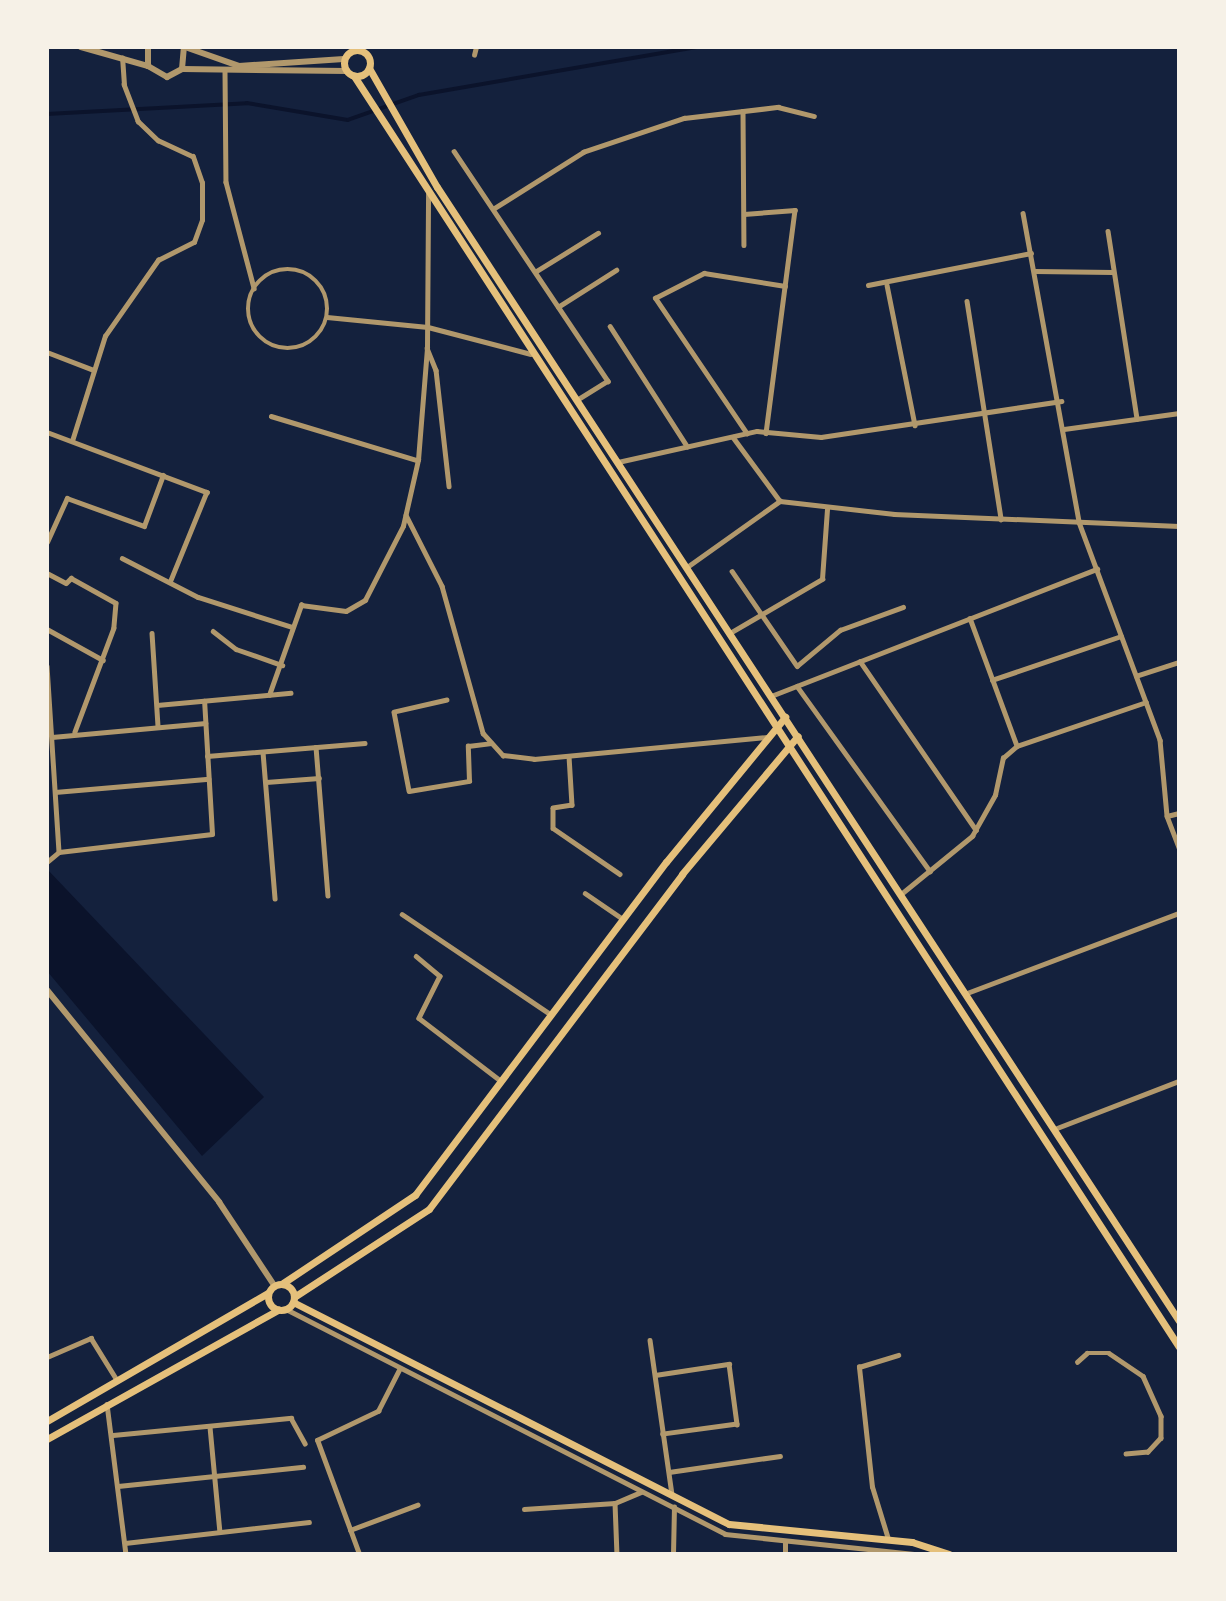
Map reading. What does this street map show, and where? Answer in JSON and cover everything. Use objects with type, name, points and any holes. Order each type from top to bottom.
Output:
[{"type":"main road","points":[[370,47],[369,68],[372,78],[403,133],[1057,1128],[1179,1321]]},
{"type":"main road","points":[[369,58],[355,49],[344,59],[350,73],[362,83],[392,138],[531,354],[1179,1347]]},
{"type":"main road","points":[[350,73],[369,68]]},
{"type":"main road","points":[[47,1421],[268,1293],[274,1285],[283,1283],[415,1195],[623,919],[765,737],[785,717]]},
{"type":"main road","points":[[47,1439],[107,1403],[282,1309],[429,1209],[682,874],[797,736]]},
{"type":"main road","points":[[283,1283],[294,1300],[672,1494],[750,1530],[888,1540],[949,1554]]},
{"type":"main road","points":[[268,1293],[282,1309]]},
{"type":"street","points":[[81,47],[148,66],[167,77],[182,69],[350,73]]},
{"type":"street","points":[[148,47],[148,66]]},
{"type":"street","points":[[182,69],[184,47],[239,66],[344,59]]},
{"type":"street","points":[[474,55],[476,47]]},
{"type":"street","points":[[72,441],[105,336],[136,287],[158,260],[194,242],[202,220],[202,183],[193,157],[158,141],[131,107],[122,57]]},
{"type":"street","points":[[225,71],[226,182],[254,289],[250,320],[276,347],[307,345],[327,317],[323,290],[304,272],[279,270],[254,289]]},
{"type":"street","points":[[493,209],[583,152],[684,118],[778,107],[814,116]]},
{"type":"street","points":[[743,111],[744,244]]},
{"type":"street","points":[[454,151],[608,381],[577,400]]},
{"type":"street","points":[[269,695],[302,605],[346,611],[365,600],[384,574],[406,515],[418,460],[427,347],[428,194]]},
{"type":"street","points":[[744,214],[795,210],[766,433]]},
{"type":"street","points":[[1023,213],[1061,401],[1079,522],[1160,740],[1167,816],[1179,848]]},
{"type":"street","points":[[1108,230],[1112,272],[1137,419]]},
{"type":"street","points":[[535,272],[598,233]]},
{"type":"street","points":[[868,285],[887,285],[1031,253]]},
{"type":"street","points":[[558,307],[616,270]]},
{"type":"street","points":[[1035,271],[1112,272]]},
{"type":"street","points":[[747,434],[654,298],[704,273],[785,286]]},
{"type":"street","points":[[887,285],[915,425]]},
{"type":"street","points":[[967,301],[1001,519]]},
{"type":"street","points":[[327,317],[428,327],[531,354]]},
{"type":"street","points":[[610,326],[687,447]]},
{"type":"street","points":[[427,347],[436,370],[450,486]]},
{"type":"street","points":[[47,352],[94,370]]},
{"type":"street","points":[[618,461],[747,434],[821,437],[1061,401]]},
{"type":"street","points":[[1064,429],[1179,413]]},
{"type":"street","points":[[271,416],[418,460]]},
{"type":"street","points":[[47,432],[207,492],[171,580]]},
{"type":"street","points":[[733,437],[780,501],[827,509],[1179,526]]},
{"type":"street","points":[[47,542],[67,498],[144,526],[163,475]]},
{"type":"street","points":[[687,567],[780,501]]},
{"type":"street","points":[[730,633],[821,579],[827,509]]},
{"type":"street","points":[[406,515],[442,586],[483,733],[503,755],[569,756],[765,737]]},
{"type":"street","points":[[122,558],[171,580],[198,597],[292,627]]},
{"type":"street","points":[[771,695],[1097,569]]},
{"type":"street","points":[[732,571],[797,666],[840,630],[903,607]]},
{"type":"street","points":[[47,573],[66,583],[71,578],[116,603],[103,660],[75,732]]},
{"type":"street","points":[[970,618],[1017,746]]},
{"type":"street","points":[[47,629],[103,660]]},
{"type":"street","points":[[213,631],[236,649],[282,664]]},
{"type":"street","points":[[152,633],[158,726]]},
{"type":"street","points":[[992,680],[1121,636]]},
{"type":"street","points":[[860,661],[976,830]]},
{"type":"street","points":[[1136,676],[1179,662]]},
{"type":"street","points":[[47,666],[59,852]]},
{"type":"street","points":[[797,685],[930,872]]},
{"type":"street","points":[[157,705],[290,693]]},
{"type":"street","points":[[47,862],[59,852],[212,834],[204,701]]},
{"type":"street","points":[[447,701],[394,712],[410,791],[469,781],[468,746],[492,743]]},
{"type":"street","points":[[901,894],[976,830],[995,796],[1003,758],[1017,746],[1146,702]]},
{"type":"street","points":[[52,737],[75,732],[205,723]]},
{"type":"street","points":[[207,756],[365,743]]},
{"type":"street","points":[[316,747],[328,896]]},
{"type":"street","points":[[263,751],[275,899]]},
{"type":"street","points":[[569,756],[572,805],[553,808],[553,828],[620,874]]},
{"type":"street","points":[[266,782],[319,778]]},
{"type":"street","points":[[55,792],[208,779]]},
{"type":"street","points":[[1167,816],[1179,813]]},
{"type":"street","points":[[586,893],[623,919]]},
{"type":"street","points":[[967,993],[1179,913]]},
{"type":"street","points":[[402,914],[550,1014]]},
{"type":"street","points":[[416,956],[440,976],[419,1018],[501,1081]]},
{"type":"street","points":[[47,990],[219,1202],[274,1285]]},
{"type":"street","points":[[1057,1128],[1179,1081]]},
{"type":"street","points":[[282,1309],[725,1534],[785,1543],[916,1554]]},
{"type":"street","points":[[47,1357],[91,1338],[117,1380]]},
{"type":"street","points":[[650,1340],[672,1494]]},
{"type":"street","points":[[1077,1362],[1087,1353],[1109,1353],[1143,1376],[1161,1416],[1161,1438],[1148,1452],[1126,1454]]},
{"type":"street","points":[[888,1540],[872,1487],[859,1367],[898,1355]]},
{"type":"street","points":[[655,1375],[729,1364],[737,1424],[663,1434]]},
{"type":"street","points":[[359,1554],[317,1440],[379,1411],[400,1368]]},
{"type":"street","points":[[107,1403],[126,1554]]},
{"type":"street","points":[[113,1435],[291,1418],[305,1443]]},
{"type":"street","points":[[209,1427],[220,1532]]},
{"type":"street","points":[[669,1472],[780,1457]]},
{"type":"street","points":[[118,1486],[303,1467]]},
{"type":"street","points":[[524,1509],[615,1503],[641,1492]]},
{"type":"street","points":[[615,1503],[617,1554]]},
{"type":"street","points":[[350,1530],[417,1505]]},
{"type":"street","points":[[673,1554],[674,1507]]},
{"type":"street","points":[[125,1543],[309,1522]]},
{"type":"street","points":[[785,1543],[785,1554]]},
{"type":"water","points":[[47,869],[264,1097],[202,1156],[47,971]]},
{"type":"waterway","points":[[47,114],[247,103],[348,120],[419,95],[698,47]]}]
